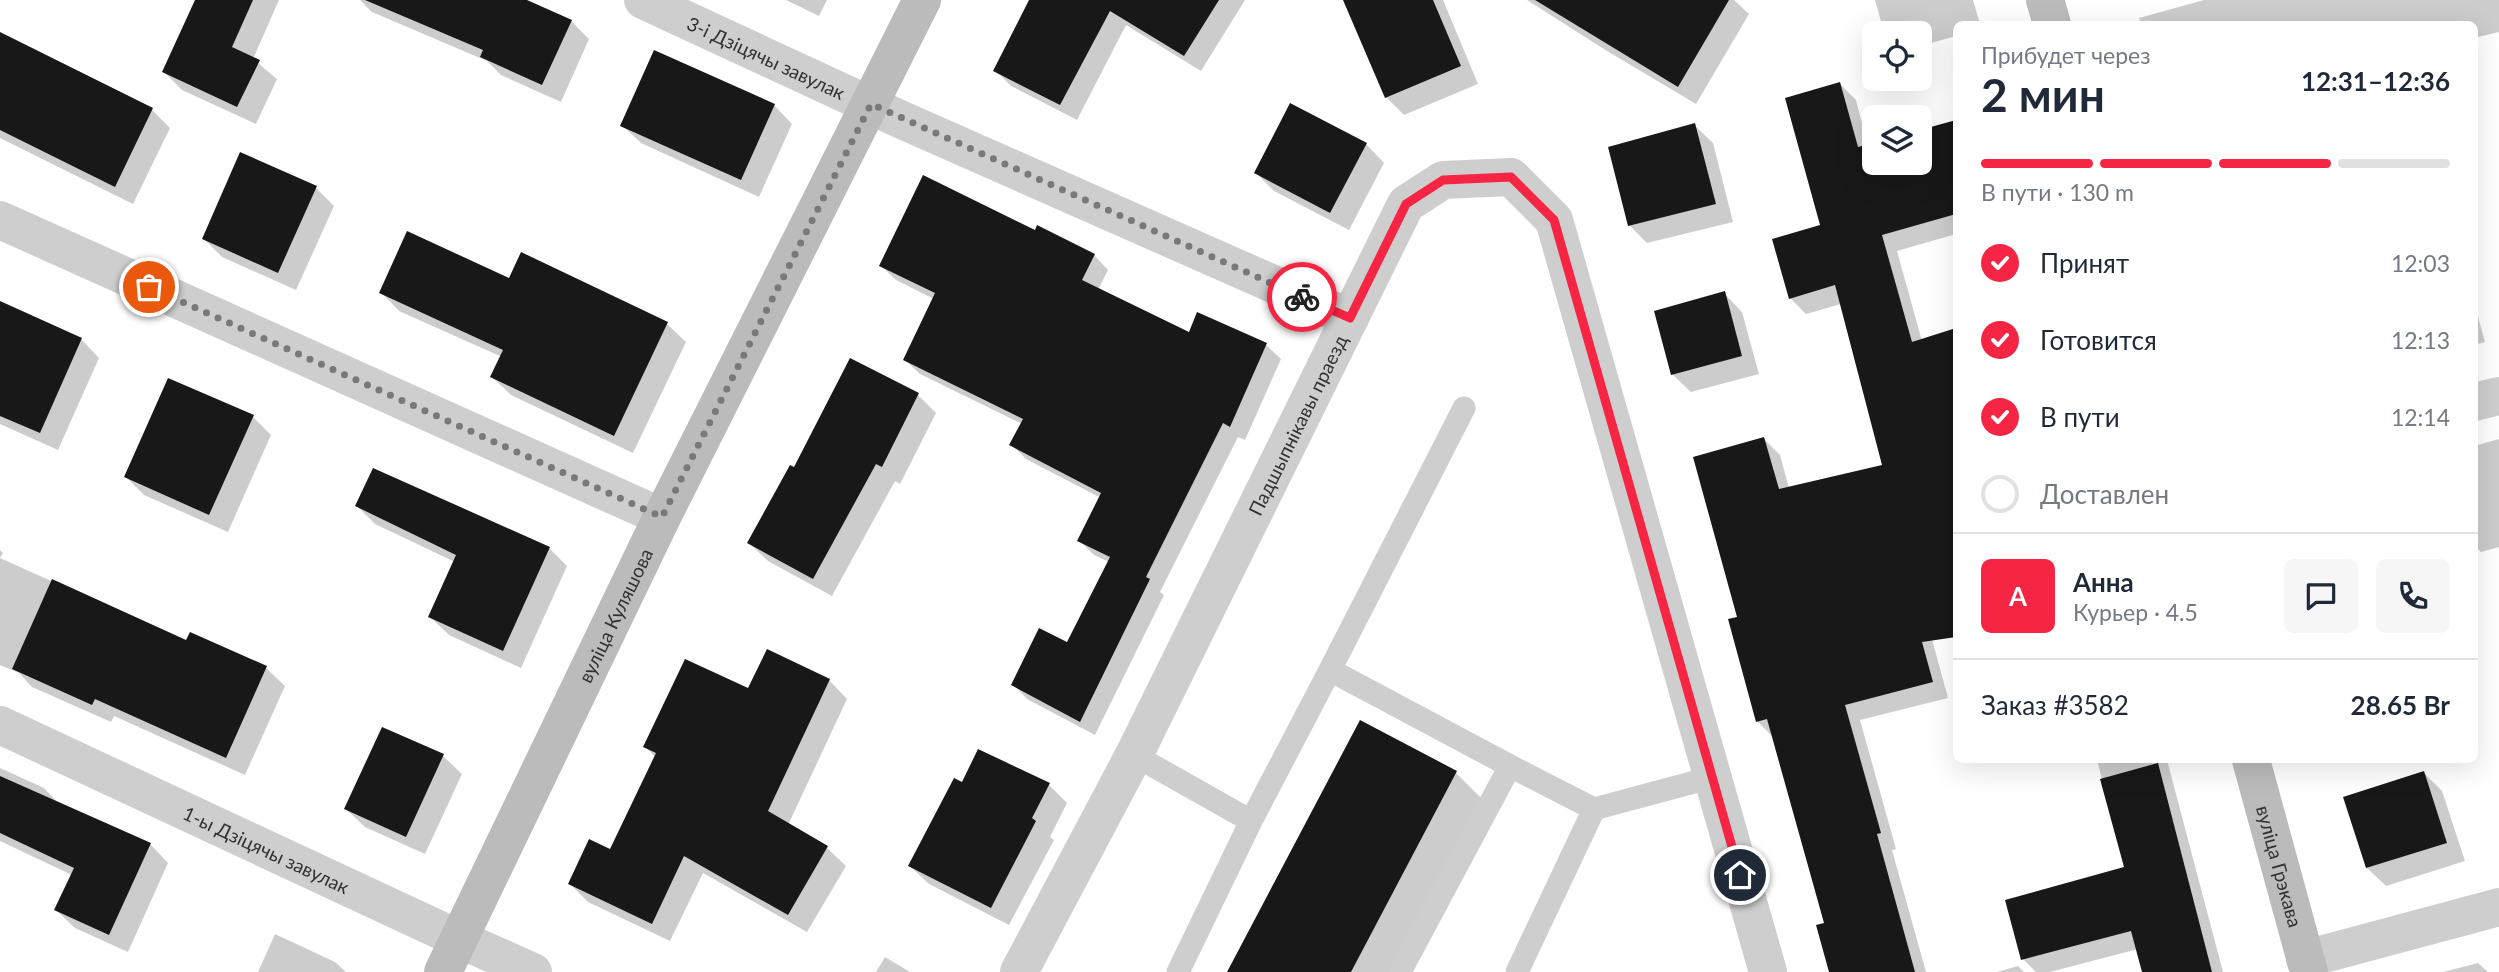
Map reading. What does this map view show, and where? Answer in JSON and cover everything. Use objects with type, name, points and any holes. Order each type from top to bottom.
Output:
[{"type":"street","name":"3-і Дзіцячы завулак","points":[[643,0],[1350,318]]},
{"type":"street","name":"вуліца Куляшова","points":[[451,956],[662,517],[922,0]]},
{"type":"street","points":[[2045,0],[2051,21]]},
{"type":"street","name":"Падшыпнікавы праезд","points":[[1019,972],[1134,755],[1406,204],[1443,180],[1511,177],[1554,220],[1768,972]]},
{"type":"street","points":[[0,220],[662,517]]},
{"type":"street","points":[[2478,401],[2499,396]]},
{"type":"street","name":"1-ы Дзіцячы завулак","points":[[0,724],[451,956],[533,972]]},
{"type":"street","name":"вуліца Грэкава","points":[[2252,763],[2307,965]]},
{"type":"street","points":[[2307,965],[2499,907]]},
{"type":"lane","points":[[1178,972],[1251,821],[1464,408]]},
{"type":"lane","points":[[1330,670],[1594,809],[1713,777]]},
{"type":"lane","points":[[1134,755],[1251,821]]},
{"type":"lane","points":[[1400,972],[1510,766]]},
{"type":"lane","points":[[1517,972],[1594,809]]},
{"type":"building","points":[[195,0],[253,0],[232,47],[260,60],[237,107],[162,72]]},
{"type":"building","points":[[365,0],[527,0],[572,20],[542,85],[480,57],[483,50]]},
{"type":"building","points":[[1029,0],[1219,0],[1184,56],[1110,11],[1060,105],[993,71]]},
{"type":"building","points":[[1343,0],[1433,0],[1461,66],[1385,98]]},
{"type":"building","points":[[1535,0],[1729,0],[1678,87]]},
{"type":"building","points":[[0,32],[153,108],[115,187],[0,130]]},
{"type":"building","points":[[654,50],[775,104],[741,180],[620,126]]},
{"type":"building","points":[[1840,82],[1858,147],[1862,146],[1862,175],[1932,175],[1932,127],[1953,121],[1953,215],[1882,235],[1912,342],[1953,329],[1953,637],[1922,642],[1933,682],[1845,705],[1881,833],[1877,834],[1915,972],[1829,972],[1816,925],[1824,923],[1767,719],[1756,722],[1728,619],[1737,617],[1693,457],[1764,437],[1779,489],[1882,465],[1835,285],[1789,299],[1772,239],[1820,225],[1785,98]]},
{"type":"building","points":[[1290,103],[1367,143],[1330,213],[1254,173]]},
{"type":"building","points":[[1695,123],[1716,204],[1628,226],[1608,147]]},
{"type":"building","points":[[240,152],[317,186],[278,273],[202,239]]},
{"type":"building","points":[[923,175],[1035,230],[1037,225],[1095,254],[1082,280],[1189,332],[1197,312],[1267,343],[1230,427],[1223,423],[1146,577],[1150,579],[1080,722],[1011,685],[1039,628],[1067,642],[1110,557],[1077,541],[1101,493],[1009,445],[1023,419],[903,360],[935,293],[879,266]]},
{"type":"building","points":[[407,231],[509,278],[521,252],[668,322],[614,436],[490,377],[503,350],[379,293]]},
{"type":"building","points":[[1725,291],[1742,356],[1671,375],[1654,311]]},
{"type":"building","points":[[0,301],[82,338],[40,433],[0,416]]},
{"type":"building","points":[[850,358],[919,393],[882,467],[876,464],[813,579],[747,543],[790,465],[794,467]]},
{"type":"building","points":[[168,378],[254,415],[209,515],[124,477]]},
{"type":"building","points":[[373,468],[550,547],[503,651],[428,617],[456,555],[355,506]]},
{"type":"building","points":[[52,579],[186,640],[190,632],[267,666],[226,758],[95,699],[92,705],[12,669]]},
{"type":"building","points":[[767,649],[830,679],[768,811],[828,846],[788,915],[684,856],[652,924],[568,884],[589,839],[610,849],[656,753],[643,747],[685,659],[748,688]]},
{"type":"building","points":[[1360,720],[1457,771],[1351,972],[1227,972]]},
{"type":"building","points":[[382,727],[444,754],[406,837],[344,809]]},
{"type":"building","points":[[978,749],[1050,783],[1032,818],[1036,821],[991,908],[908,866],[954,778],[962,782]]},
{"type":"building","points":[[2158,763],[2212,972],[2142,972],[2131,931],[2021,960],[2005,900],[2124,867],[2100,779]]},
{"type":"building","points":[[2424,771],[2447,843],[2366,868],[2343,797]]},
{"type":"building","points":[[0,776],[151,843],[109,935],[54,910],[74,868],[0,833]]},
{"type":"way so far","points":[[149,287],[662,517],[871,104],[1302,297]]},
{"type":"route","points":[[1302,297],[1350,318],[1406,204],[1443,180],[1511,177],[1554,220],[1740,875]]}]
